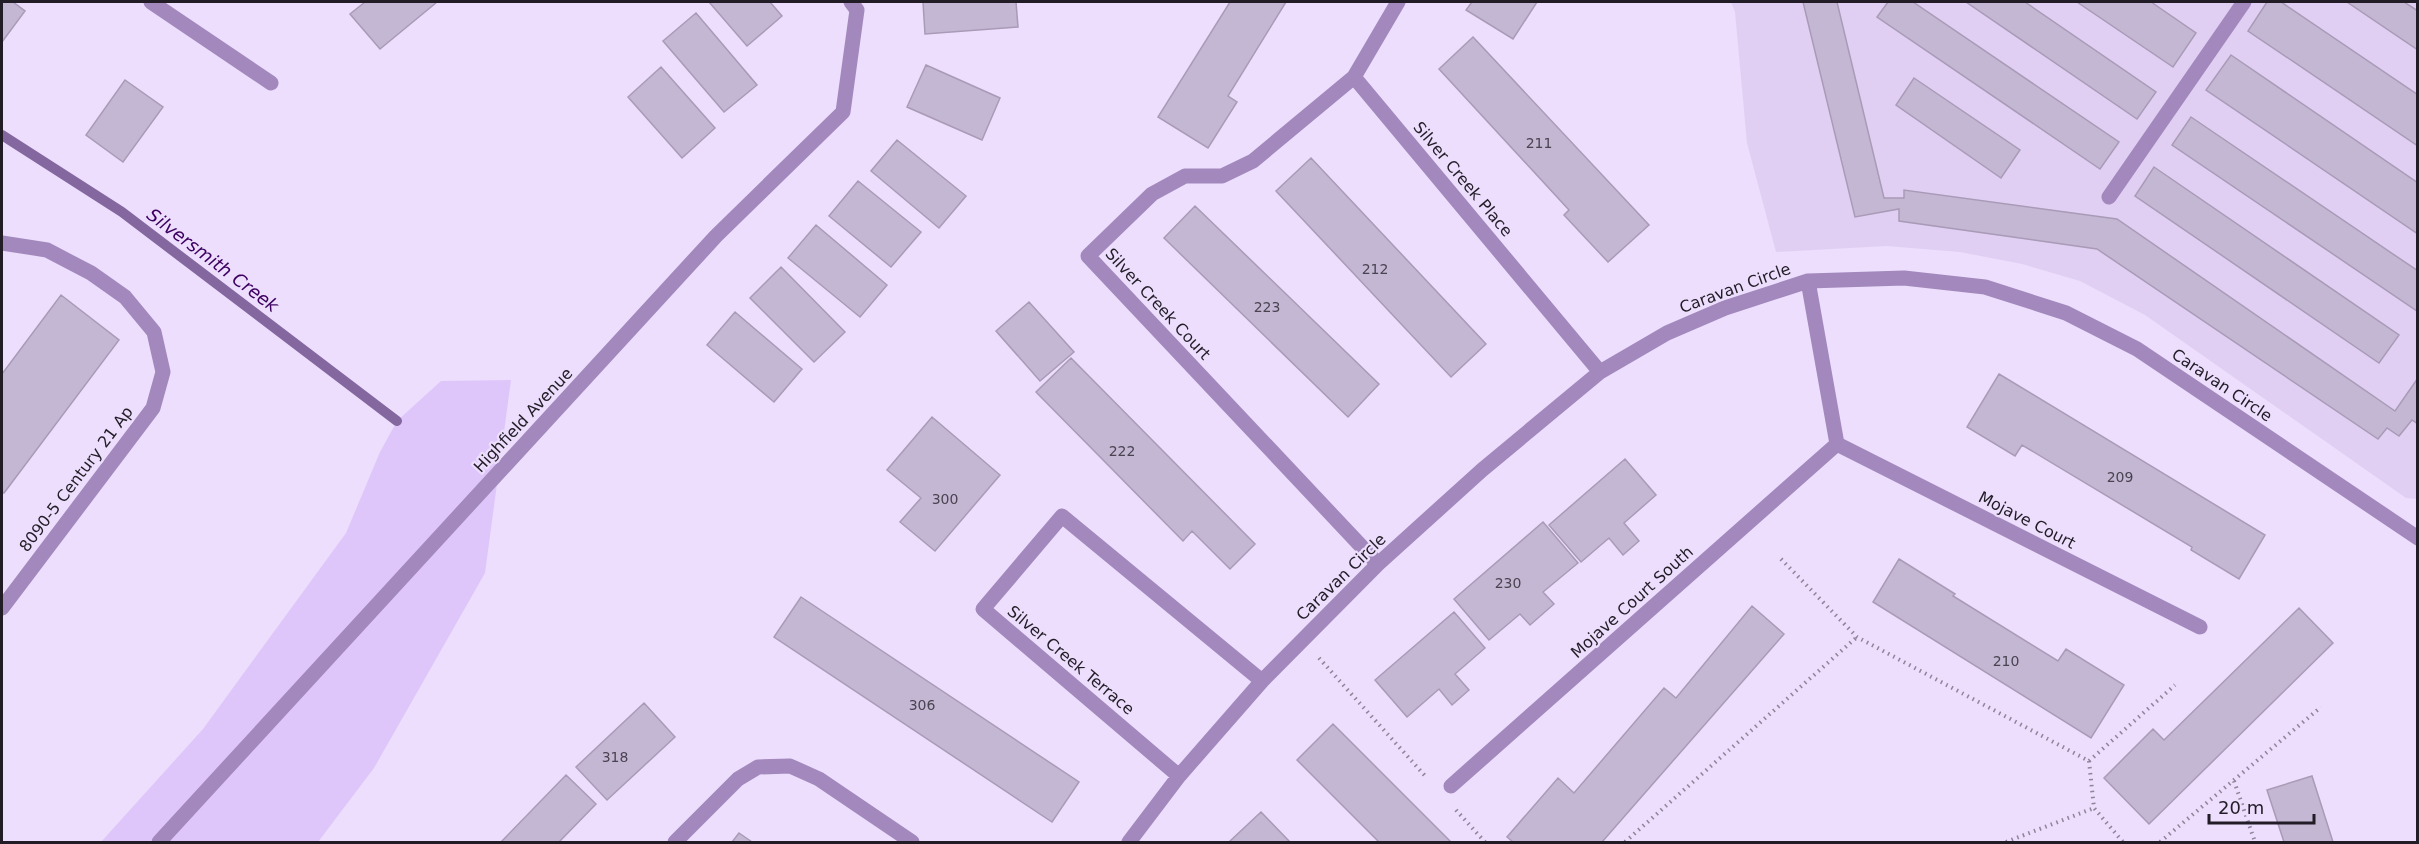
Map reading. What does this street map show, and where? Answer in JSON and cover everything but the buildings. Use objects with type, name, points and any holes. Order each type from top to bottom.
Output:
[{"type":"street","points":[[151,2],[271,83]]},
{"type":"street","name":"Highfield Avenue","points":[[159,843],[716,237],[843,112],[857,10],[851,2]]},
{"type":"street","points":[[1354,77],[1398,2]]},
{"type":"street","points":[[2109,197],[2244,2]]},
{"type":"street","name":"Silver Creek Place","points":[[1354,77],[1600,372]]},
{"type":"street","name":"Silver Creek Court","points":[[1354,77],[1253,160],[1222,176],[1185,176],[1152,194],[1088,256],[1378,564]]},
{"type":"street","name":"8090-5 Century 21 Ap","points":[[2,243],[47,250],[91,273],[125,297],[154,332],[163,372],[153,408],[2,608]]},
{"type":"street","name":"Caravan Circle","points":[[1129,843],[1179,776],[1262,681],[1378,564],[1482,470],[1600,372],[1677,329],[1725,308],[1808,281],[1904,278],[1985,287],[2066,313],[2137,349],[2418,538]]},
{"type":"street","points":[[1808,281],[1837,444]]},
{"type":"street","name":"Mojave Court","points":[[1837,444],[2200,627]]},
{"type":"street","name":"Mojave Court South","points":[[1452,786],[1837,444]]},
{"type":"street","name":"Silver Creek Terrace","points":[[1179,776],[982,609],[1062,516],[1262,681]]},
{"type":"street","points":[[675,843],[738,779],[758,767],[790,766],[819,779],[912,843]]},
{"type":"path","points":[[1781,559],[1857,637],[2089,761]]},
{"type":"path","points":[[1625,843],[1857,637]]},
{"type":"path","points":[[1302,640],[1428,779]]},
{"type":"path","points":[[2089,761],[2175,685]]},
{"type":"path","points":[[2160,843],[2322,707]]},
{"type":"path","points":[[2089,761],[2094,808],[2123,843]]},
{"type":"path","points":[[2234,781],[2255,843]]},
{"type":"path","points":[[1452,805],[1485,843]]},
{"type":"path","points":[[2006,843],[2094,808]]},
{"type":"shaded area","points":[[1731,2],[2417,2],[2417,499],[2406,498],[2145,315],[2080,281],[2022,264],[1960,252],[1886,246],[1776,252],[1747,143],[1735,12]]},
{"type":"shaded area","points":[[511,380],[485,573],[374,768],[318,842],[101,842],[203,729],[346,533],[380,452],[397,421],[441,381]]},
{"type":"waterway","name":"Silversmith Creek","points":[[2,135],[122,212],[397,421]]}]
